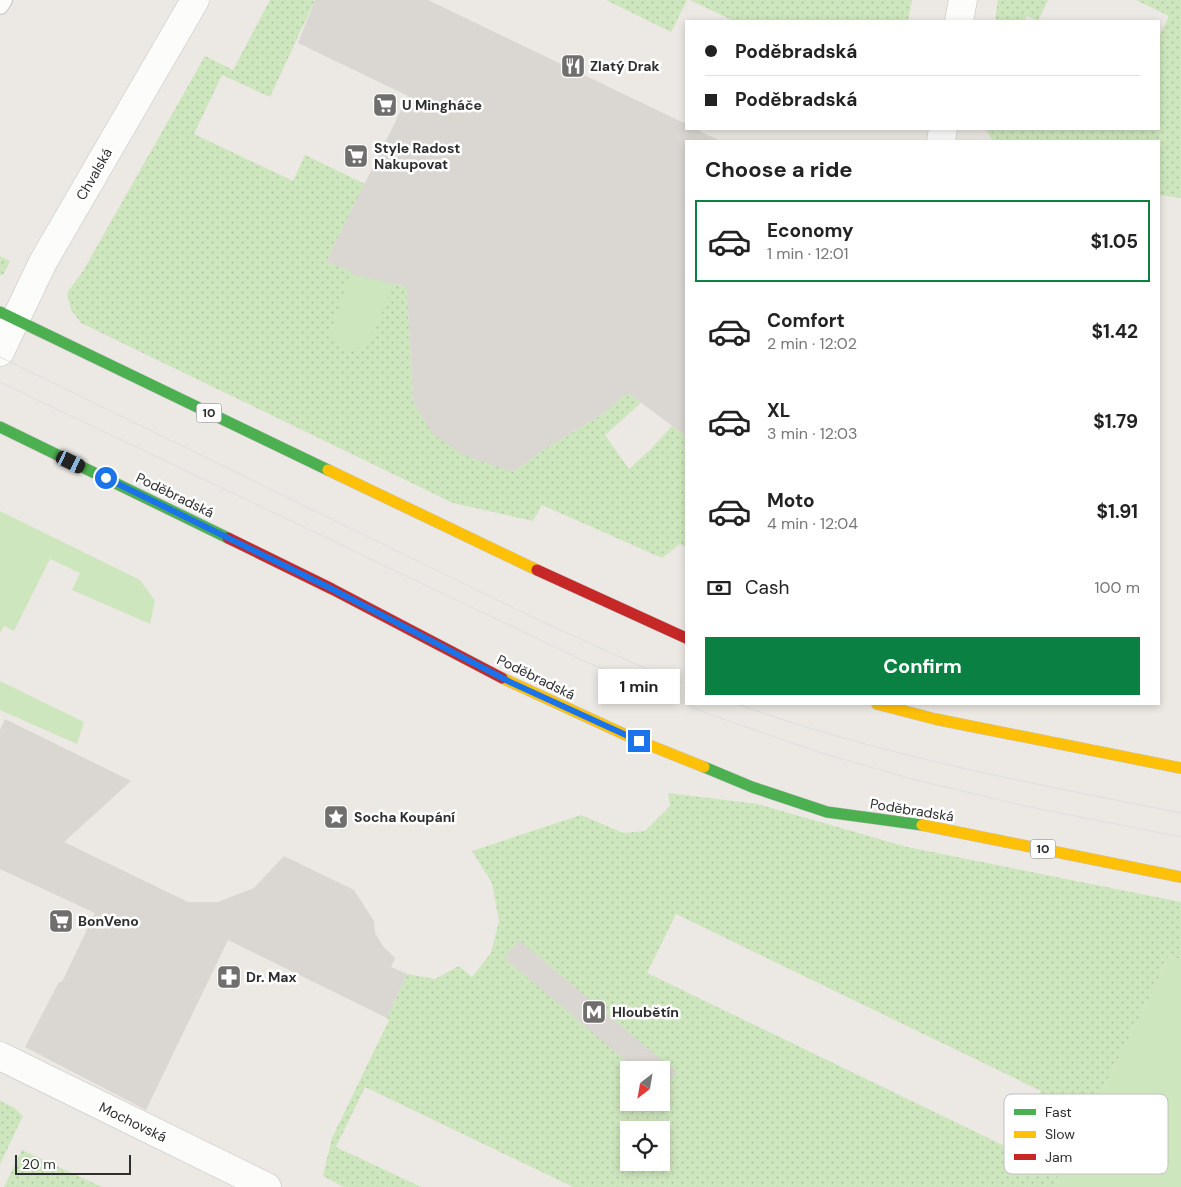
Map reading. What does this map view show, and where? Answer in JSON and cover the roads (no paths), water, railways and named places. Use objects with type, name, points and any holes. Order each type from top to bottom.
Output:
[{"type":"main road","name":"10","points":[[8,315],[418,514],[685,638]]},
{"type":"main road","name":"Poděbradská","points":[[0,427],[324,585],[510,682],[639,741],[745,784],[827,812],[905,822],[1181,877]]},
{"type":"main road","points":[[881,705],[934,719],[1181,768]]},
{"type":"street","name":"Chvalská","points":[[0,352],[8,315],[43,262],[195,0]]},
{"type":"street","points":[[959,20],[963,0]]},
{"type":"street","name":"Mochovská","points":[[0,1056],[267,1187]]},
{"type":"lane","points":[[0,6],[4,0]]},
{"type":"tram line","points":[[0,357],[532,617],[633,663],[685,684]]},
{"type":"tram line","points":[[0,382],[582,660],[685,704]]},
{"type":"tram line","points":[[688,705],[815,751],[912,779],[1025,806],[1181,837]]},
{"type":"tram line","points":[[740,705],[846,739],[957,767],[1181,813]]},
{"type":"place","name":"Zlatý Drak","points":[[573,66]]},
{"type":"place","name":"U Mingháče","points":[[385,105]]},
{"type":"place","name":"Style Radost Nakupovat","points":[[356,156]]},
{"type":"place","name":"Socha Koupání","points":[[336,817]]},
{"type":"place","name":"BonVeno","points":[[61,921]]},
{"type":"place","name":"Dr. Max","points":[[229,977]]},
{"type":"place","name":"Hloubětín","points":[[594,1012]]}]
